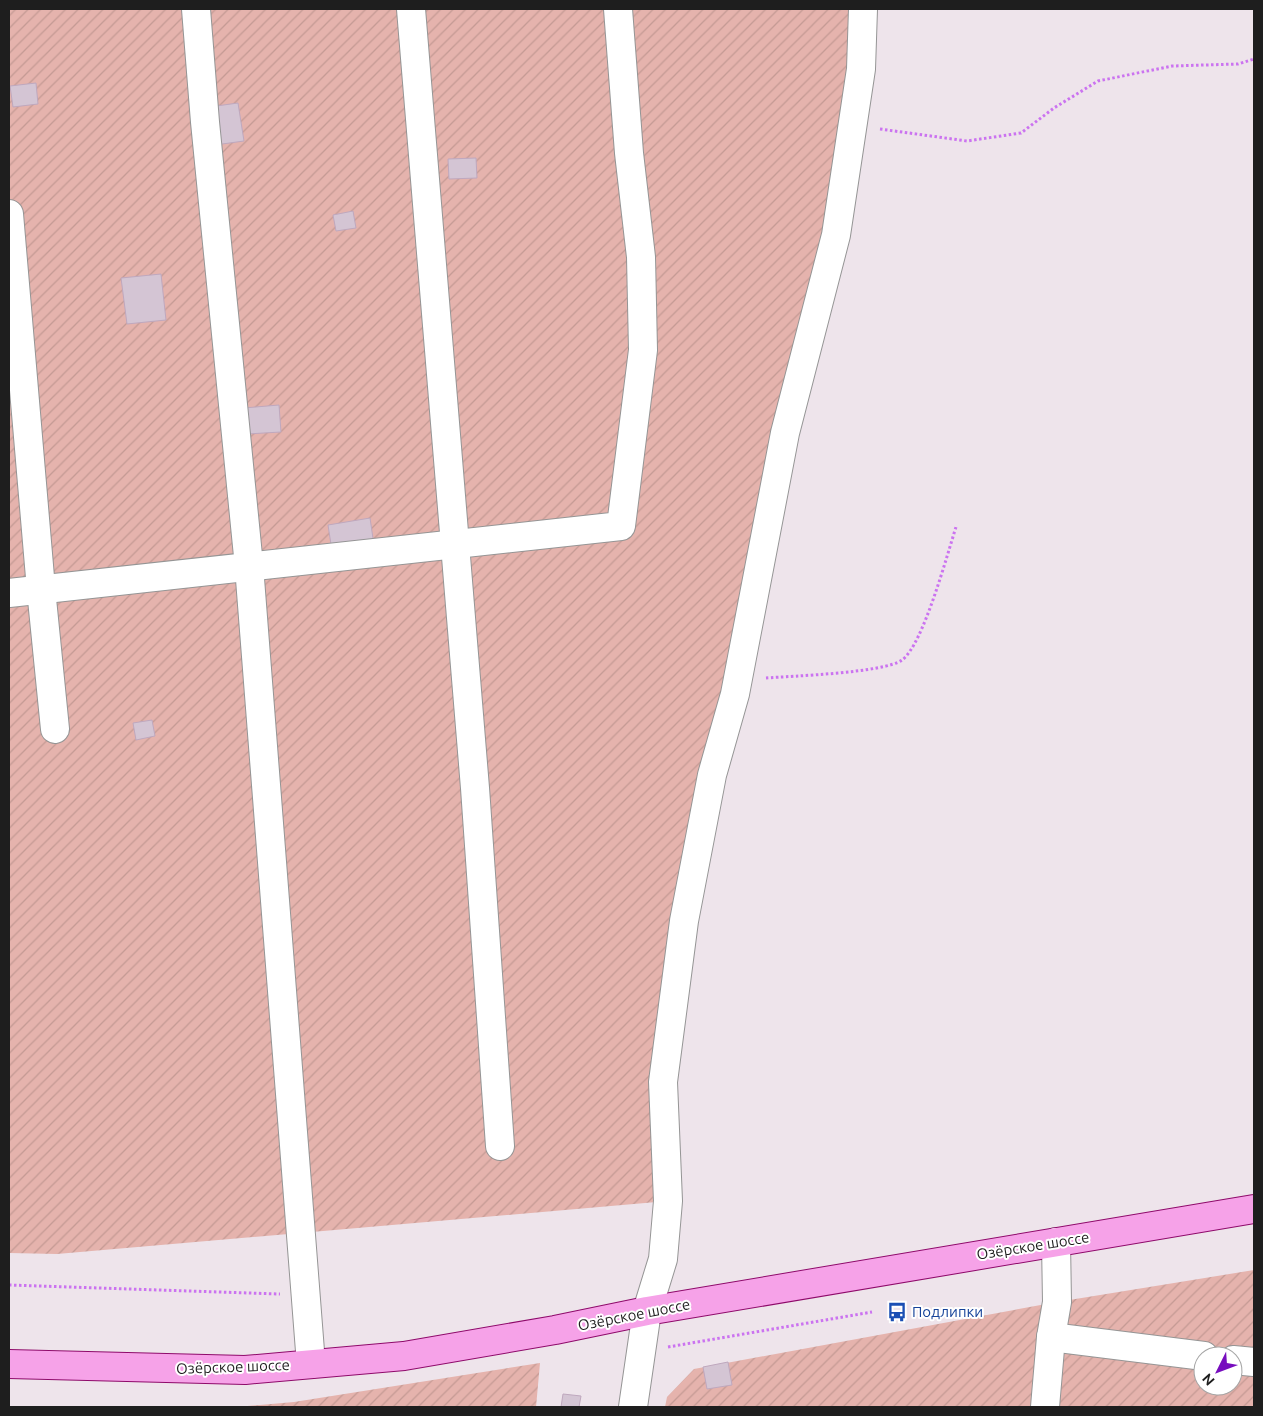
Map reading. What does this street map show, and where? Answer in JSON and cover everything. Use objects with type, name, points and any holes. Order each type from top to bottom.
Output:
[{"type":"main road","name":"Озёрское шоссе","points":[[9,1364],[245,1370],[404,1356],[556,1330],[646,1311],[1254,1208]]},
{"type":"street","points":[[196,9],[205,122],[249,566],[311,1364]]},
{"type":"street","points":[[411,9],[455,544],[500,1146]]},
{"type":"street","points":[[9,593],[621,526],[643,350],[641,257],[629,153],[618,9]]},
{"type":"street","points":[[633,1407],[646,1311],[663,1258],[668,1201],[662,1082],[684,921],[712,776],[735,694],[785,433],[836,235],[861,69],[863,9]]},
{"type":"street","points":[[9,214],[41,589],[55,728]]},
{"type":"street","points":[[1045,1407],[1051,1337],[1057,1302],[1056,1242]]},
{"type":"street","points":[[1051,1337],[1193,1355]]},
{"type":"path","points":[[852,125],[967,141],[1021,133],[1054,108],[1098,81],[1172,66],[1238,64],[1254,59]]},
{"type":"path","points":[[735,694],[756,679],[879,668],[902,660],[919,636],[956,527]]},
{"type":"path","points":[[9,1285],[306,1295]]},
{"type":"path","points":[[641,1352],[872,1312]]},
{"type":"shaded area","points":[[9,9],[863,9],[861,69],[684,921],[668,1201],[57,1254],[9,1253]]},
{"type":"shaded area","points":[[1254,1270],[1254,1407],[665,1407],[667,1397],[694,1369],[1057,1302]]},
{"type":"shaded area","points":[[540,1363],[536,1407],[235,1407],[294,1402]]},
{"type":"building","points":[[36,83],[38,104],[13,107],[10,86]]},
{"type":"building","points":[[238,103],[244,141],[215,145],[209,107]]},
{"type":"building","points":[[476,158],[477,178],[449,179],[448,159]]},
{"type":"building","points":[[353,211],[356,228],[336,231],[333,215]]},
{"type":"building","points":[[161,274],[166,320],[127,324],[121,278]]},
{"type":"building","points":[[279,405],[281,432],[247,434],[244,408]]},
{"type":"building","points":[[370,518],[374,545],[332,551],[328,525]]},
{"type":"building","points":[[152,720],[155,736],[136,740],[133,723]]},
{"type":"building","points":[[728,1362],[732,1385],[707,1389],[703,1367]]},
{"type":"building","points":[[563,1394],[581,1396],[579,1407],[561,1407]]},
{"type":"place","name":"Подлипки","points":[[897,1312]]}]
